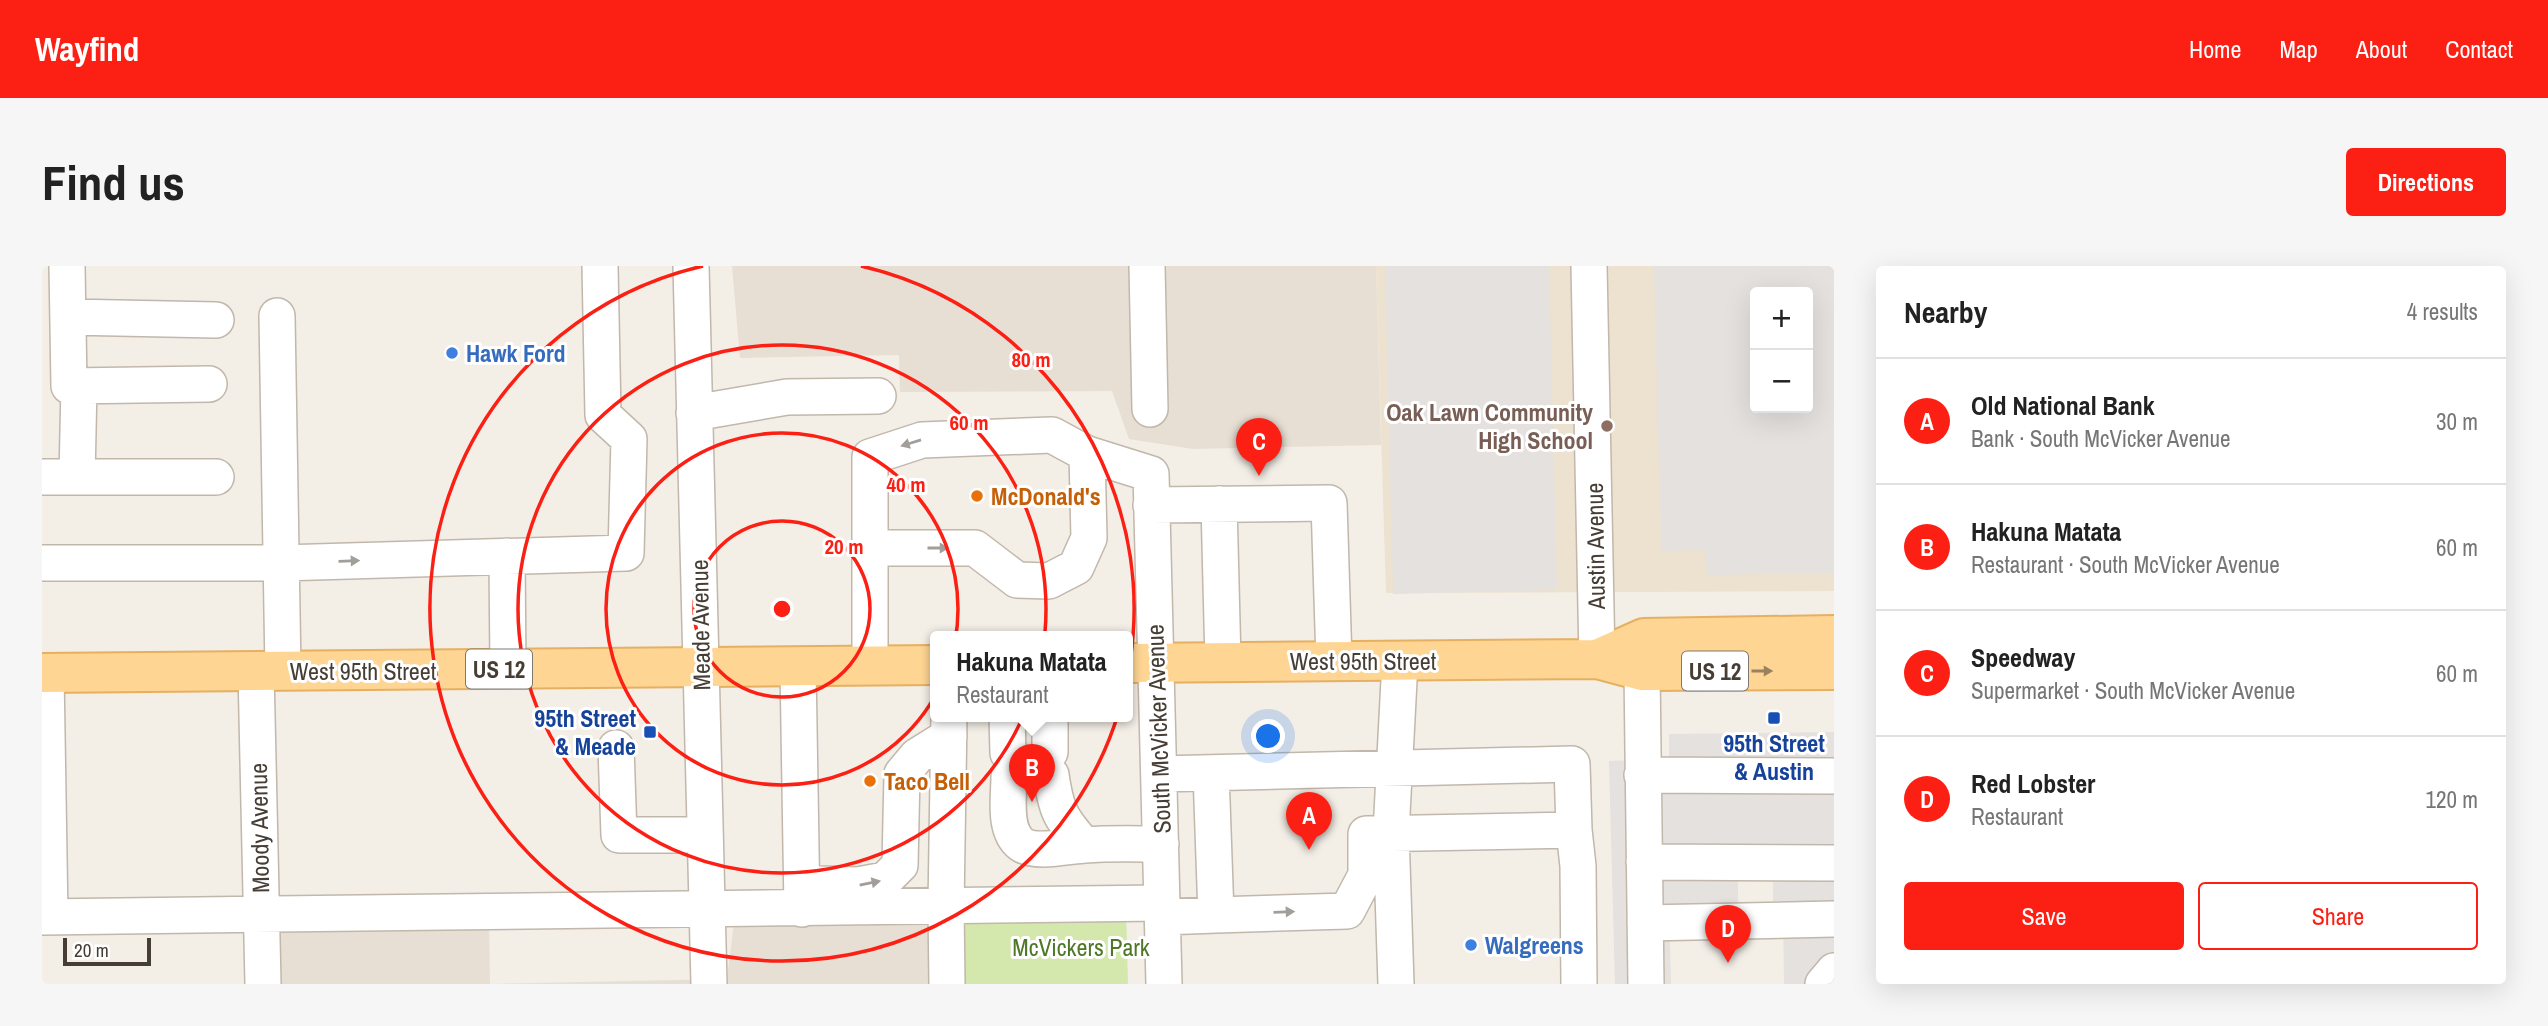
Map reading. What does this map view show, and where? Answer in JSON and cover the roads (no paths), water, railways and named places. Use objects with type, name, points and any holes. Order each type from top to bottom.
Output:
[{"type":"main road","name":"West 95th Street","points":[[1597,659],[1644,638],[1834,635]]},
{"type":"main road","name":"West 95th Street","points":[[1142,663],[1597,659],[1643,671],[1834,670]]},
{"type":"main road","name":"West 95th Street","points":[[44,673],[930,665]]},
{"type":"street","points":[[67,266],[59,331],[69,386],[209,384]]},
{"type":"street","points":[[42,564],[281,563],[626,553],[629,439],[603,415],[600,266]]},
{"type":"street","name":"Meade Avenue","points":[[691,266],[709,984]]},
{"type":"street","points":[[1147,266],[1150,409]]},
{"type":"street","name":"Austin Avenue","points":[[1589,266],[1597,659]]},
{"type":"street","name":"Moody Avenue","points":[[263,984],[261,915],[269,671],[281,563],[277,316]]},
{"type":"street","points":[[59,331],[216,320]]},
{"type":"street","points":[[77,477],[79,385]]},
{"type":"street","points":[[694,414],[787,397],[878,396]]},
{"type":"street","points":[[870,666],[870,457],[922,440],[1052,435],[1151,490],[1219,504],[1329,503],[1334,661]]},
{"type":"street","points":[[870,548],[975,548],[1017,580],[1049,581],[1076,567],[1089,538],[1087,454]]},
{"type":"street","points":[[42,477],[216,477]]},
{"type":"street","name":"South McVicker Avenue","points":[[1151,490],[1142,663],[1158,774],[1164,984]]},
{"type":"street","points":[[1219,504],[1223,662]]},
{"type":"street","points":[[507,556],[508,669]]},
{"type":"street","points":[[1396,984],[1391,833],[1400,661]]},
{"type":"street","points":[[798,666],[802,896]]},
{"type":"street","points":[[1643,671],[1646,984]]},
{"type":"street","points":[[44,673],[46,918],[707,910],[886,880],[900,865],[902,774],[949,726]]},
{"type":"street","points":[[1007,722],[1010,825],[1020,844],[1030,848],[1161,844]]},
{"type":"street","points":[[1049,722],[1055,802],[1063,821],[1084,845]]},
{"type":"street","points":[[947,984],[949,726]]},
{"type":"street","points":[[616,748],[619,835],[705,835]]},
{"type":"street","points":[[1158,774],[1573,764],[1574,830],[1578,866],[1578,984]]},
{"type":"street","points":[[1211,773],[1216,915]]},
{"type":"street","points":[[1643,775],[1834,776]]},
{"type":"street","points":[[1347,911],[1366,875],[1366,834],[1574,830]]},
{"type":"street","points":[[1644,862],[1834,863]]},
{"type":"street","points":[[802,896],[946,907],[1162,910],[1216,915],[1347,911],[1395,944]]},
{"type":"street","points":[[1645,923],[1834,919]]},
{"type":"street","points":[[1823,984],[1834,971]]},
{"type":"place","name":"Hawk Ford","points":[[452,353]]},
{"type":"place","name":"Oak Lawn Community High School","points":[[1607,426]]},
{"type":"place","name":"Speedway","points":[[1259,476]]},
{"type":"place","name":"McDonald's","points":[[977,496]]},
{"type":"place","name":"95th Street & Austin","points":[[1774,718]]},
{"type":"place","name":"95th Street & Meade","points":[[650,732]]},
{"type":"place","name":"Taco Bell","points":[[870,781]]},
{"type":"place","name":"Hakuna Matata","points":[[1032,802]]},
{"type":"place","name":"Old National Bank","points":[[1309,850]]},
{"type":"place","name":"Walgreens","points":[[1471,945]]},
{"type":"place","name":"Red Lobster","points":[[1728,963]]},
{"type":"park label","name":"McVickers Park","points":[[1081,947]]}]
